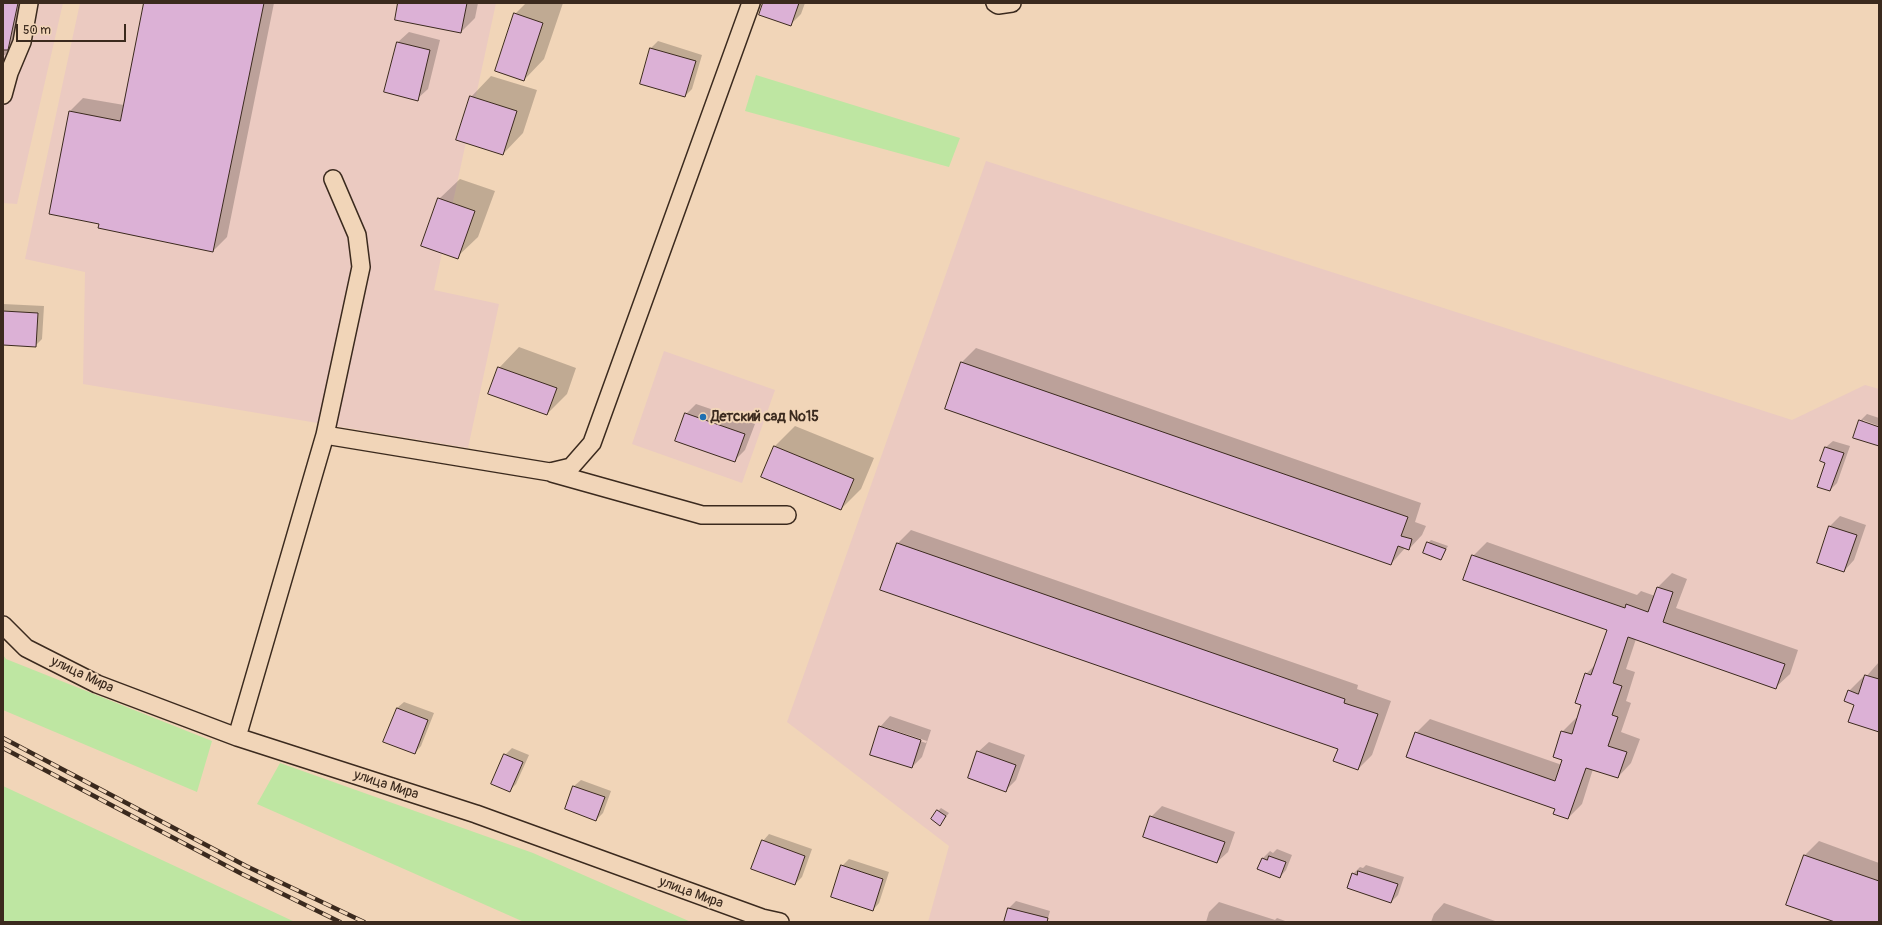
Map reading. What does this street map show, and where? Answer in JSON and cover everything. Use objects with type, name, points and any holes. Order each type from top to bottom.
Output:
[{"type":"street","points":[[3,95],[9,73],[22,42],[29,3]]},
{"type":"street","points":[[550,472],[571,467],[592,443],[752,3]]},
{"type":"street","points":[[995,3],[998,5],[1012,3]]},
{"type":"street","points":[[237,737],[325,435],[361,266],[357,235],[333,179]]},
{"type":"street","points":[[325,435],[550,472],[702,515],[787,515]]},
{"type":"street","name":"улица Мира","points":[[3,625],[26,648],[97,684],[237,737],[476,814],[755,916],[780,922]]},
{"type":"shaded area","points":[[3,3],[63,3],[17,204],[3,203]]},
{"type":"shaded area","points":[[80,3],[496,3],[434,290],[499,304],[468,448],[83,384],[85,272],[25,259]]},
{"type":"shaded area","points":[[986,161],[1792,420],[1865,385],[1879,389],[1879,922],[928,922],[949,846],[787,722]]},
{"type":"shaded area","name":"Детский сад №15","points":[[664,351],[775,390],[742,483],[632,444]]},
{"type":"green space","points":[[756,75],[960,138],[949,167],[745,111]]},
{"type":"green space","points":[[3,655],[6,659],[212,741],[197,792],[3,710]]},
{"type":"green space","points":[[280,763],[533,853],[691,922],[524,922],[257,804]]},
{"type":"green space","points":[[3,786],[295,922],[3,922]]},
{"type":"building","points":[[3,3],[18,3],[8,50],[3,50]]},
{"type":"building","points":[[144,3],[264,3],[213,252],[98,228],[99,224],[49,214],[69,111],[120,121]]},
{"type":"building","points":[[398,3],[467,3],[461,33],[395,20]]},
{"type":"building","points":[[763,3],[799,3],[791,26],[759,15]]},
{"type":"building","points":[[514,13],[543,23],[524,81],[495,71]]},
{"type":"building","points":[[397,42],[430,50],[418,101],[384,92]]},
{"type":"building","points":[[650,48],[696,61],[685,97],[640,84]]},
{"type":"building","points":[[470,96],[517,111],[503,155],[456,140]]},
{"type":"building","points":[[438,198],[475,211],[458,259],[421,246]]},
{"type":"building","points":[[3,311],[38,313],[36,347],[3,345]]},
{"type":"building","points":[[961,362],[1408,517],[1401,536],[1412,539],[1409,550],[1398,546],[1391,565],[945,409]]},
{"type":"building","points":[[498,367],[557,388],[547,415],[488,394]]},
{"type":"building","points":[[685,413],[745,434],[735,462],[675,441]]},
{"type":"building","points":[[1859,420],[1879,427],[1879,446],[1853,438]]},
{"type":"building","points":[[774,446],[854,479],[841,510],[761,477]]},
{"type":"building","points":[[1825,447],[1844,453],[1830,491],[1817,487],[1825,463],[1820,461]]},
{"type":"building","points":[[1829,526],[1857,535],[1844,572],[1817,563]]},
{"type":"building","points":[[1427,542],[1446,549],[1441,560],[1423,553]]},
{"type":"building","points":[[897,543],[1345,699],[1344,703],[1378,714],[1358,770],[1333,761],[1338,749],[880,590]]},
{"type":"building","points":[[1472,555],[1625,608],[1626,604],[1648,612],[1657,587],[1673,592],[1663,622],[1785,664],[1776,689],[1628,637],[1613,683],[1622,686],[1612,715],[1618,717],[1608,746],[1627,752],[1618,778],[1586,768],[1568,819],[1553,814],[1555,809],[1406,757],[1415,732],[1555,781],[1562,760],[1553,757],[1561,731],[1572,734],[1581,705],[1575,703],[1585,673],[1591,675],[1607,630],[1463,580]]},
{"type":"building","points":[[1865,675],[1879,679],[1879,732],[1848,722],[1854,705],[1844,701],[1848,690],[1858,694]]},
{"type":"building","points":[[397,708],[428,720],[415,754],[383,742]]},
{"type":"building","points":[[879,726],[921,740],[912,768],[870,755]]},
{"type":"building","points":[[977,751],[1016,765],[1006,792],[968,778]]},
{"type":"building","points":[[504,754],[523,762],[510,792],[491,784]]},
{"type":"building","points":[[573,786],[605,797],[596,821],[565,809]]},
{"type":"building","points":[[937,810],[946,816],[940,826],[931,819]]},
{"type":"building","points":[[1150,816],[1225,842],[1217,863],[1143,837]]},
{"type":"building","points":[[762,840],[805,856],[795,885],[751,869]]},
{"type":"building","points":[[1804,855],[1879,881],[1879,922],[1835,922],[1786,905]]},
{"type":"building","points":[[1269,856],[1286,862],[1280,878],[1257,869],[1262,858],[1267,860]]},
{"type":"building","points":[[841,865],[883,879],[873,911],[831,897]]},
{"type":"building","points":[[1358,871],[1398,884],[1391,903],[1347,888],[1352,873],[1357,875]]},
{"type":"building","points":[[1008,908],[1048,918],[1047,922],[1004,922]]},
{"type":"railway","points":[[3,738],[246,866],[364,922]]},
{"type":"railway","points":[[3,748],[242,874],[340,922]]},
{"type":"place","name":"Детский сад №15","points":[[703,417]]}]
